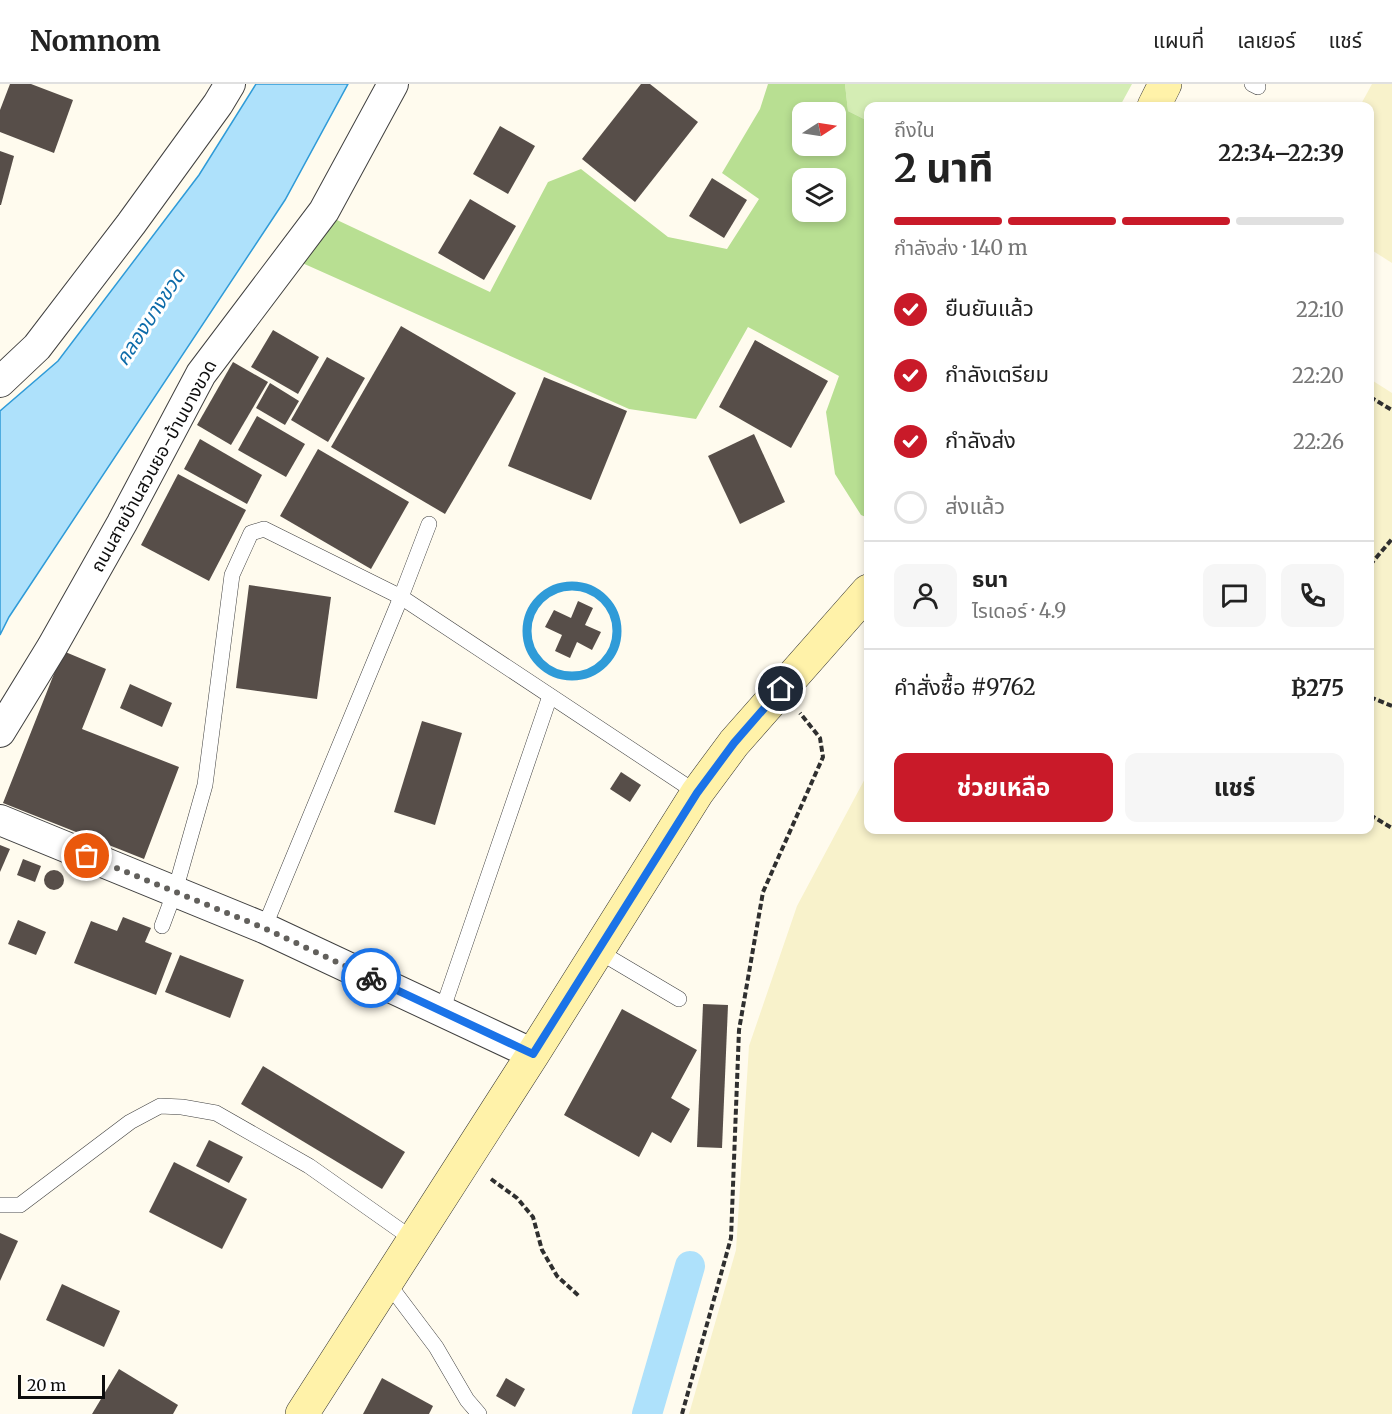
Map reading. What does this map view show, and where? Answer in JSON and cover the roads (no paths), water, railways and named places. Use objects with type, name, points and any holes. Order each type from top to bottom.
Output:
[{"type":"main road","points":[[1156,102],[1165,84]]},
{"type":"main road","points":[[302,1414],[697,793],[734,743],[864,596]]},
{"type":"street","points":[[0,382],[37,347],[138,214],[230,84]]},
{"type":"street","name":"ถนนสายบ้านสวนยอ-บ้านบางขวด","points":[[0,732],[122,523],[201,374],[324,211],[393,84]]},
{"type":"street","points":[[0,820],[264,928],[533,1054]]},
{"type":"lane","points":[[264,928],[429,524]]},
{"type":"lane","points":[[162,926],[175,891],[205,785],[232,574],[251,533],[264,529],[401,597],[697,793]]},
{"type":"lane","points":[[441,1011],[550,696]]},
{"type":"lane","points":[[598,951],[679,999]]},
{"type":"lane","points":[[0,1205],[20,1205],[130,1122],[160,1107],[182,1107],[216,1113],[309,1166],[414,1240]]},
{"type":"lane","points":[[387,1282],[436,1347],[467,1400],[479,1414]]},
{"type":"water","name":"คลองบางขวด","points":[[256,84],[348,84],[285,200],[9,617],[0,635],[0,411],[58,361],[199,175]]},
{"type":"waterway","points":[[563,586],[581,586],[597,593],[610,606],[617,622],[617,631],[617,640],[610,656],[597,669],[581,676],[563,676],[547,669],[534,656],[527,640],[527,622],[534,606],[547,593],[563,586]]},
{"type":"waterway","points":[[647,1414],[690,1266]]}]
